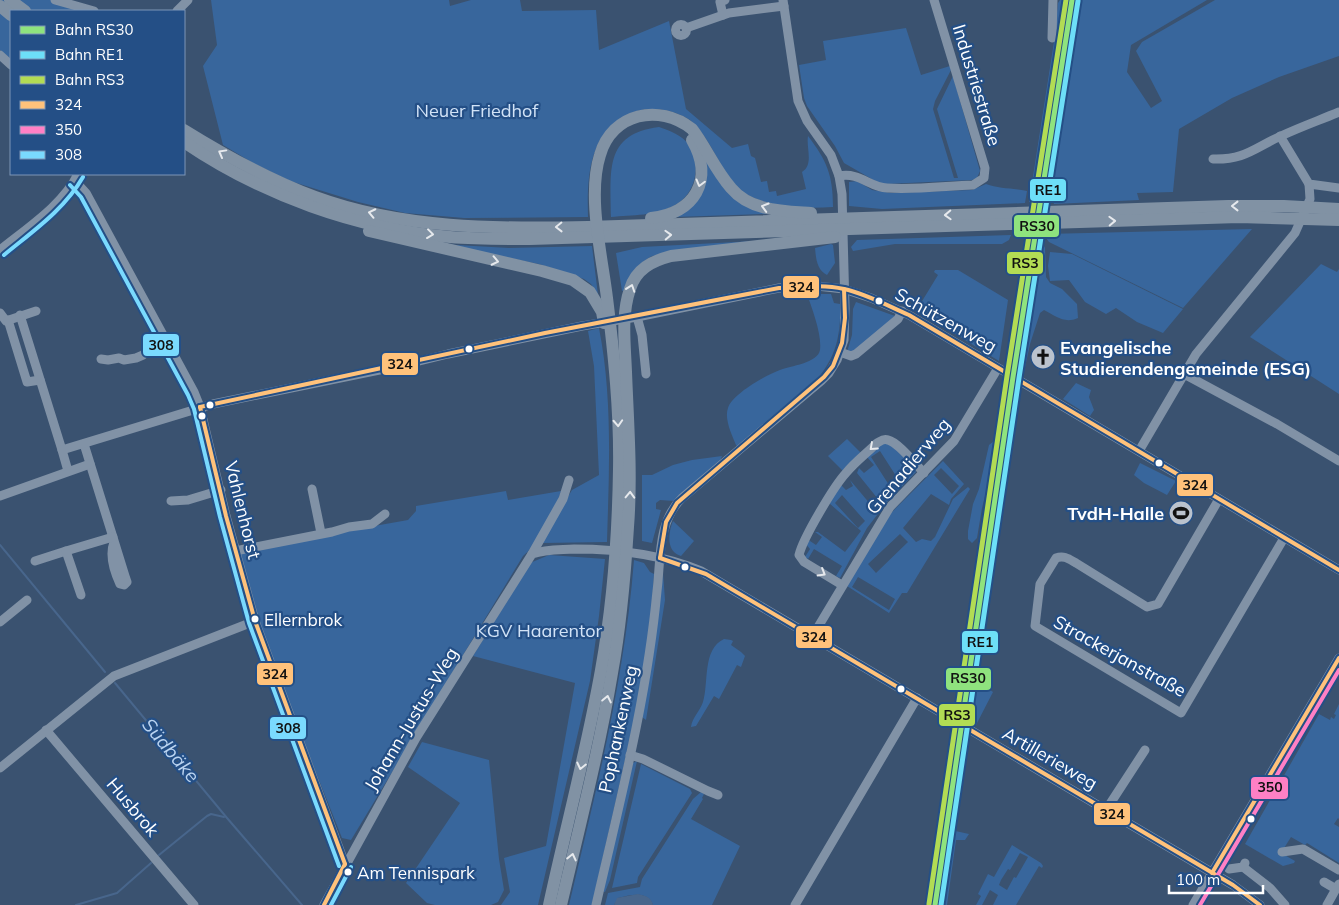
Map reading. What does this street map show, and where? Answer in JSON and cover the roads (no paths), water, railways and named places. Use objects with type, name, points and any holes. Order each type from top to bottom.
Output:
[{"type":"highway","points":[[10,0],[24,10]]},
{"type":"highway","points":[[0,6],[10,14]]},
{"type":"highway","points":[[599,192],[600,155],[608,136],[615,129],[633,118],[660,114],[676,119],[692,129],[731,188],[749,202],[831,225]]},
{"type":"highway","points":[[549,905],[602,668],[620,564],[630,464],[627,399],[617,352],[596,217],[599,192],[611,145],[630,126],[655,121],[669,124],[685,133],[692,139],[697,148],[702,168],[702,178],[698,189],[683,208],[664,216],[626,220],[612,226]]},
{"type":"highway","points":[[185,131],[241,164],[278,182],[356,210],[395,218],[450,225],[529,228],[831,225]]},
{"type":"highway","points":[[185,143],[223,166],[282,196],[304,210],[354,228],[568,278],[590,292],[597,302],[617,352]]},
{"type":"highway","points":[[282,196],[325,212],[379,226],[414,232],[475,238],[530,239],[856,223],[1063,216],[1321,213],[1339,209]]},
{"type":"highway","points":[[1321,213],[1339,220]]},
{"type":"highway","points":[[856,223],[912,227],[998,218]]},
{"type":"highway","points":[[622,540],[615,374],[617,352],[628,295],[635,276],[646,266],[658,259],[831,225]]},
{"type":"highway","points":[[561,905],[612,673],[622,608],[620,564]]},
{"type":"street","points":[[55,0],[90,10]]},
{"type":"street","points":[[178,10],[188,0]]},
{"type":"street","name":"Industriestraße","points":[[839,176],[855,176],[877,186],[894,188],[973,185],[984,178],[985,168],[934,0]]},
{"type":"street","points":[[1052,38],[1053,0]]},
{"type":"street","points":[[722,2],[723,15]]},
{"type":"street","points":[[686,28],[723,15],[768,4],[784,3],[798,101],[807,121],[832,155],[839,176],[842,200],[844,289],[844,332],[840,352],[851,356],[856,354],[898,319],[902,311]]},
{"type":"street","points":[[0,55],[10,63]]},
{"type":"street","points":[[1213,159],[1231,159],[1245,155],[1280,136],[1339,112]]},
{"type":"street","points":[[1139,451],[1196,354],[1295,233],[1310,199],[1309,184],[1280,136]]},
{"type":"street","points":[[0,250],[58,202],[68,192],[77,177]]},
{"type":"street","name":"Vahlenhorst","points":[[77,177],[188,377],[200,407],[235,551],[255,621],[345,864]]},
{"type":"street","points":[[1309,184],[1339,188]]},
{"type":"street","name":"Schützenweg","points":[[62,450],[200,407],[582,326],[637,317],[779,288],[817,286],[844,289],[902,311],[1339,570]]},
{"type":"street","points":[[0,313],[6,321],[36,311]]},
{"type":"street","points":[[20,315],[68,471]]},
{"type":"street","points":[[637,317],[642,335],[646,374]]},
{"type":"street","points":[[8,320],[26,382],[40,380]]},
{"type":"street","points":[[101,359],[120,358],[124,360],[136,358],[145,354],[150,348],[168,341]]},
{"type":"street","name":"Pophankenweg","points":[[596,905],[630,755],[652,642],[664,526],[669,514],[677,503],[821,381],[833,367],[840,352]]},
{"type":"street","name":"Grenadierweg","points":[[812,637],[890,507],[954,441],[998,368]]},
{"type":"street","points":[[1184,374],[1277,424],[1339,461]]},
{"type":"street","points":[[842,585],[804,562],[799,555],[817,518],[844,475],[883,439],[893,443],[924,472]]},
{"type":"street","points":[[35,561],[114,539],[84,444]]},
{"type":"street","points":[[0,496],[90,464]]},
{"type":"street","name":"Johann-Justus-Weg","points":[[324,905],[416,738],[532,554],[563,499],[569,480]]},
{"type":"street","points":[[312,489],[321,534]]},
{"type":"street","points":[[171,501],[188,500],[221,490]]},
{"type":"street","name":"Strackerjanstraße","points":[[1219,499],[1158,604],[1147,607],[1064,556],[1056,558],[1040,584],[1035,626],[1181,713],[1284,538]]},
{"type":"street","points":[[235,551],[372,524],[385,514]]},
{"type":"street","points":[[532,554],[544,550],[588,549],[637,553],[660,558]]},
{"type":"street","points":[[66,551],[81,595]]},
{"type":"street","name":"Artillerieweg","points":[[660,558],[701,571],[1212,873],[1260,905]]},
{"type":"street","points":[[0,622],[27,600]]},
{"type":"street","points":[[0,768],[114,676],[255,621]]},
{"type":"street","points":[[1193,905],[1339,658]]},
{"type":"street","points":[[795,905],[917,698]]},
{"type":"street","name":"Husbrok","points":[[46,730],[194,905]]},
{"type":"street","points":[[1106,810],[1145,750]]},
{"type":"street","points":[[630,755],[643,759],[708,792],[718,794]]},
{"type":"street","points":[[1282,852],[1303,849],[1339,870]]},
{"type":"street","points":[[1228,868],[1244,865],[1270,888],[1285,905]]},
{"type":"street","points":[[1324,882],[1338,887],[1327,905]]},
{"type":"waterway","name":"Südbäke","points":[[0,545],[105,672]]},
{"type":"waterway","name":"Südbäke","points":[[115,683],[302,905]]},
{"type":"waterway","points":[[159,855],[207,816],[211,814],[224,817]]},
{"type":"waterway","points":[[76,905],[117,893],[151,863]]},
{"type":"rail line","name":"RS3","points":[[929,904],[1007,376],[1066,0]]},
{"type":"rail line","name":"RS30","points":[[935,905],[1013,377],[1072,0]]},
{"type":"rail line","name":"RE1","points":[[941,905],[1019,378],[1078,1]]},
{"type":"place","name":"Evangelische Studierendengemeinde (ESG)","points":[[1043,357]]},
{"type":"place","name":"TvdH-Halle","points":[[1181,513]]},
{"type":"place","name":"Ellernbrok","points":[[255,619]]},
{"type":"place","name":"Am Tennispark","points":[[348,872]]},
{"type":"park label","name":"Neuer Friedhof","points":[[477,110]]},
{"type":"park label","name":"KGV Haarentor","points":[[539,630]]}]
